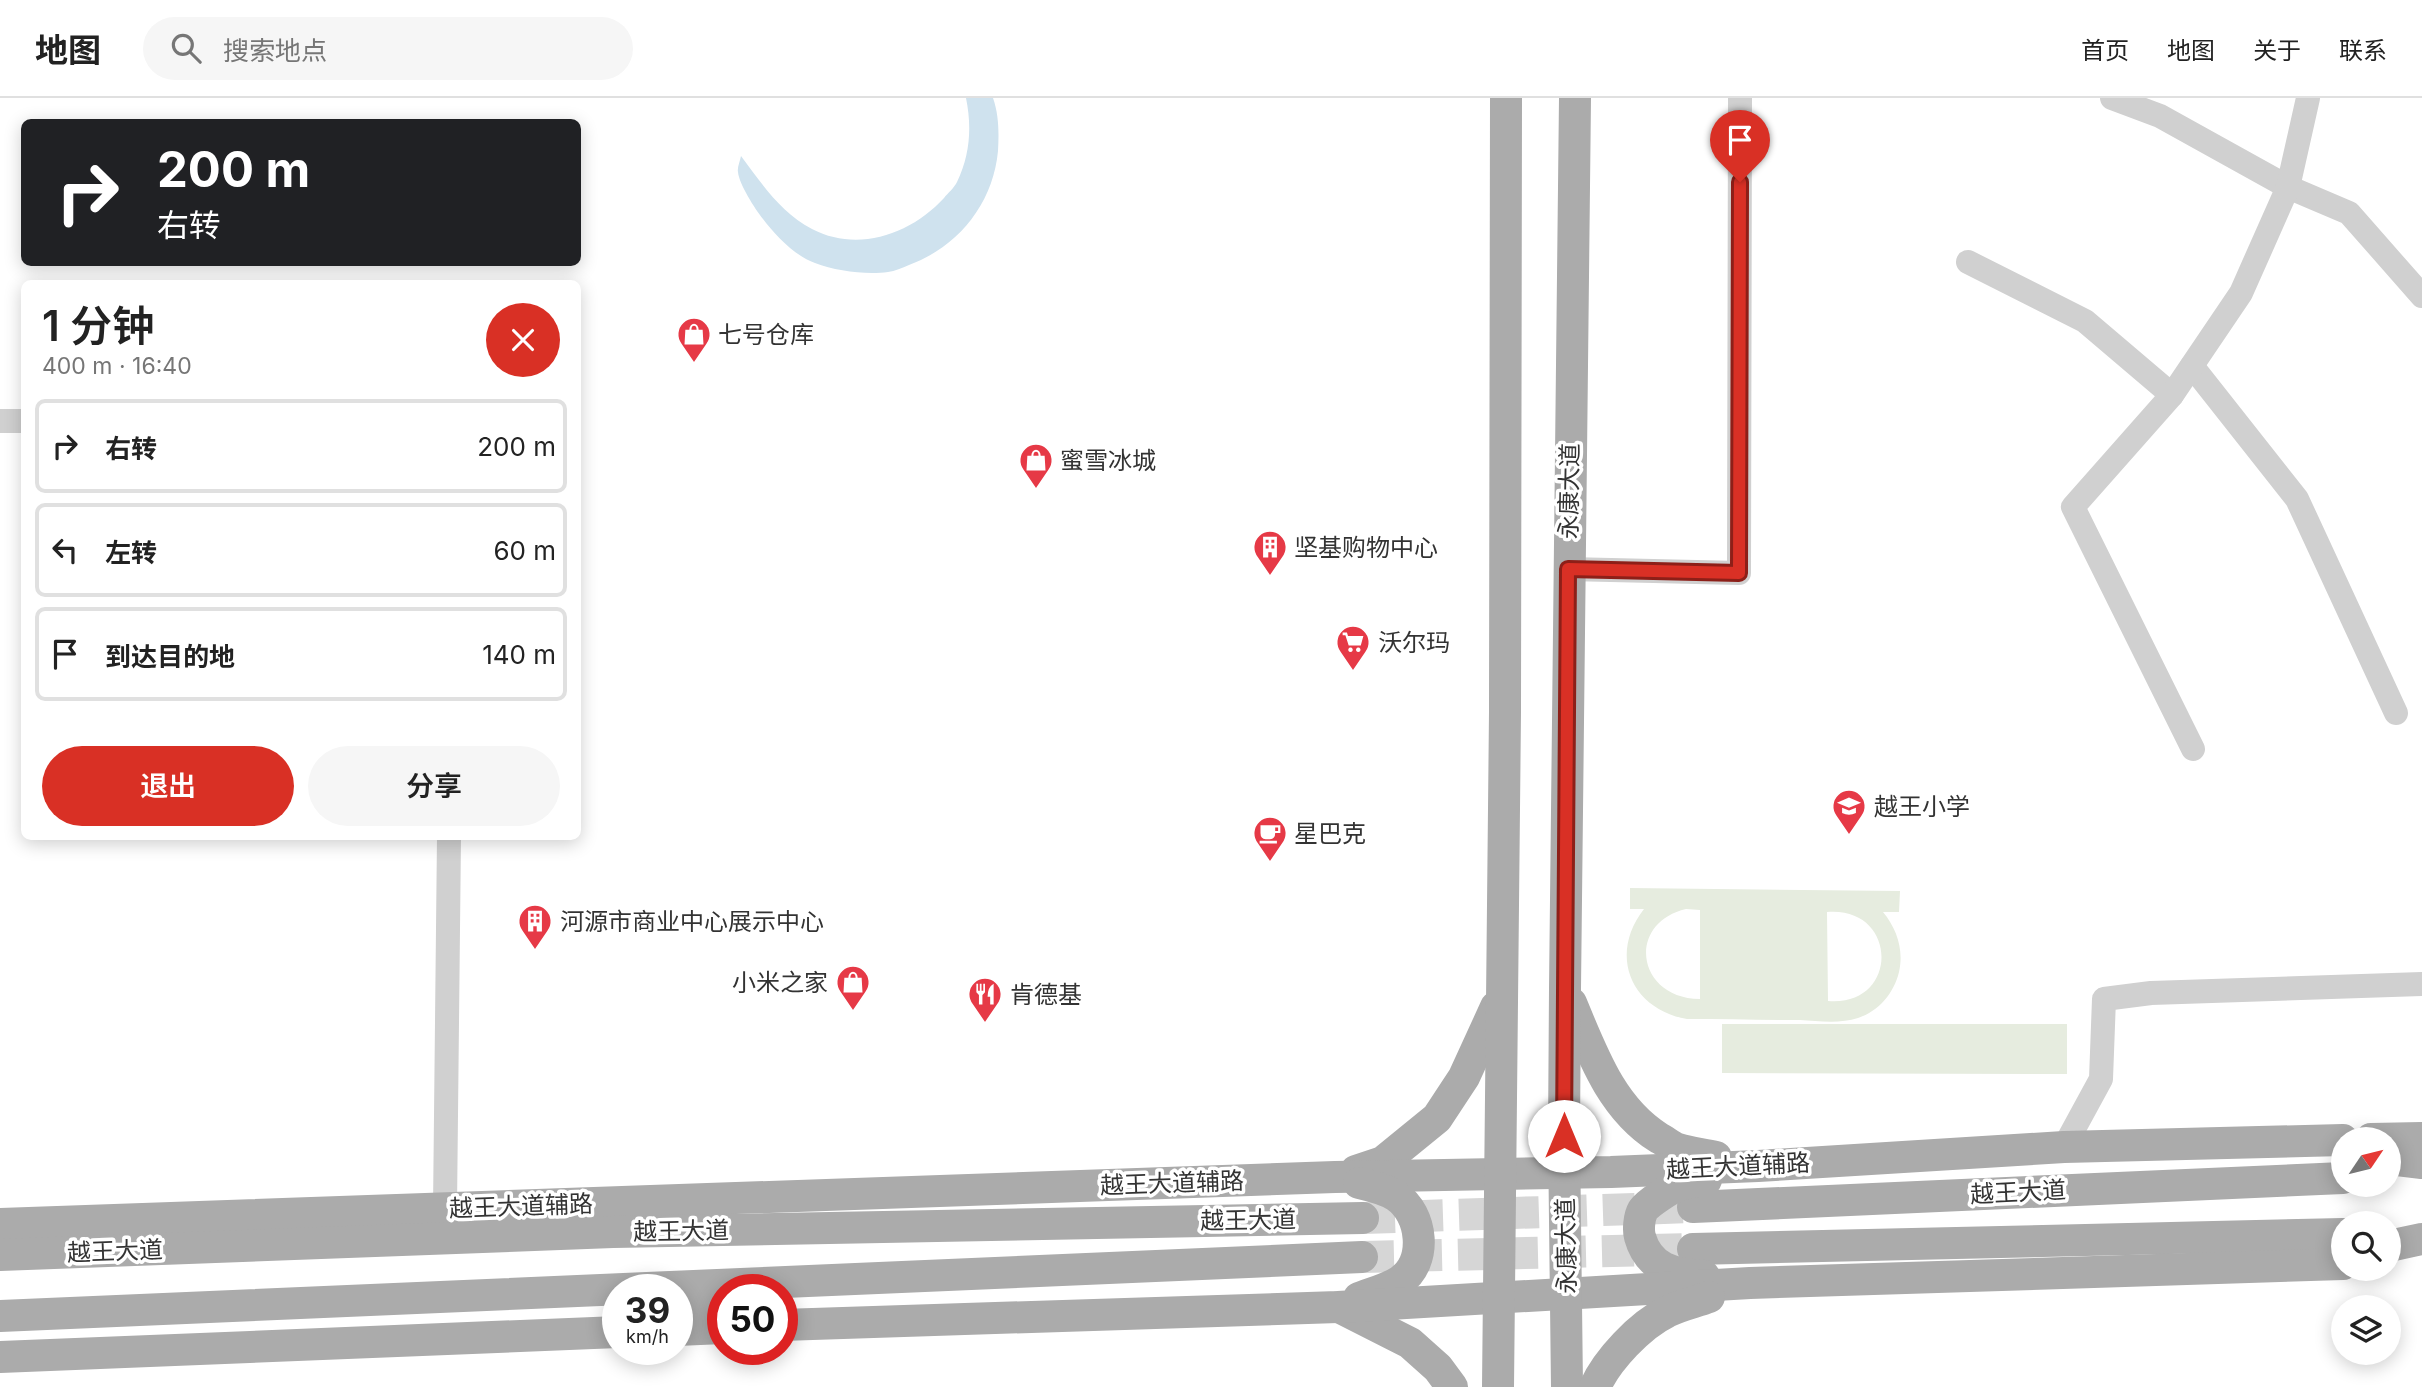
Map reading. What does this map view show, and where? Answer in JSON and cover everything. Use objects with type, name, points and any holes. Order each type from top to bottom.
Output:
[{"type":"main road","points":[[1498,1387],[1503,992],[1506,98]]},
{"type":"main road","name":"永康大道","points":[[1567,1387],[1565,989],[1575,98]]},
{"type":"main road","points":[[1565,989],[1594,1058],[1612,1092],[1632,1116],[1650,1132],[1677,1148],[1758,1166]]},
{"type":"main road","points":[[1335,1177],[1383,1162],[1437,1118],[1464,1077],[1503,992]]},
{"type":"main road","points":[[2401,1138],[2422,1138]]},
{"type":"main road","name":"越王大道辅路","points":[[0,1224],[1335,1177],[1564,1173],[1758,1166],[2064,1147],[2331,1140]]},
{"type":"main road","points":[[2259,1142],[2331,1151]]},
{"type":"main road","points":[[2401,1160],[2422,1163]]},
{"type":"main road","points":[[1750,1283],[1679,1275],[1656,1263],[1644,1251],[1638,1230],[1643,1210],[1679,1184],[1714,1179],[1758,1166]]},
{"type":"main road","points":[[2401,1175],[2422,1174]]},
{"type":"main road","points":[[1335,1177],[1377,1187],[1397,1197],[1412,1213],[1419,1237],[1416,1261],[1401,1281],[1338,1307]]},
{"type":"main road","name":"越王大道","points":[[1693,1207],[2331,1179]]},
{"type":"main road","points":[[642,1231],[754,1198]]},
{"type":"main road","name":"越王大道","points":[[0,1255],[642,1231],[1363,1218]]},
{"type":"main road","points":[[2401,1233],[2422,1232]]},
{"type":"main road","name":"越王大道","points":[[1693,1249],[2331,1234]]},
{"type":"main road","points":[[2401,1243],[2422,1239]]},
{"type":"main road","name":"越王大道","points":[[693,1287],[1362,1257]]},
{"type":"main road","points":[[2305,1265],[2331,1259]]},
{"type":"main road","points":[[2401,1262],[2422,1261]]},
{"type":"main road","points":[[798,1324],[1338,1307],[1750,1283],[2331,1264]]},
{"type":"main road","points":[[1595,1387],[1602,1372],[1619,1352],[1667,1312],[1750,1283]]},
{"type":"main road","name":"越王大道","points":[[0,1316],[602,1291]]},
{"type":"main road","points":[[1338,1307],[1410,1343],[1438,1368],[1452,1387]]},
{"type":"main road","points":[[0,1357],[602,1333]]},
{"type":"street","points":[[1568,569],[1739,573],[1740,98]]},
{"type":"street","points":[[2112,98],[2160,116],[2288,187],[2349,213],[2422,296]]},
{"type":"street","points":[[2193,749],[2073,507],[2172,395],[2241,293],[2288,187],[2308,98]]},
{"type":"street","points":[[1968,262],[2085,321],[2172,395]]},
{"type":"street","points":[[2192,366],[2297,499],[2396,713]]},
{"type":"street","points":[[0,421],[21,421]]},
{"type":"street","points":[[444,1208],[449,840]]},
{"type":"street","points":[[2064,1147],[2101,1079],[2104,999],[2151,993],[2422,984]]},
{"type":"shaded area","points":[[1630,888],[1900,891],[1899,912],[1883,912],[1898,940],[1901,956],[1897,980],[1879,1006],[1866,1015],[1851,1020],[1829,1022],[1687,1019],[1652,1004],[1639,992],[1631,978],[1627,961],[1628,944],[1633,927],[1644,909],[1630,909]],"holes":[[[1686,909],[1700,910],[1700,999],[1679,995],[1662,986],[1652,974],[1646,959],[1647,943],[1654,929],[1667,917]],[[1827,912],[1851,914],[1868,924],[1878,939],[1882,956],[1878,974],[1868,989],[1852,999],[1828,1001]]]},
{"type":"shaded area","points":[[1722,1024],[2067,1024],[2067,1074],[1722,1073]]},
{"type":"water","points":[[966,98],[993,98],[995,104],[998,151],[989,189],[970,221],[943,247],[891,272],[851,272],[823,266],[800,255],[768,225],[744,190],[739,177],[741,156],[781,206],[812,229],[847,239],[883,236],[900,230],[931,211],[956,184],[965,162],[969,141]]},
{"type":"tunnel","points":[[1363,1218],[1693,1207]]},
{"type":"tunnel","points":[[1362,1257],[1693,1249]]},
{"type":"place","name":"七号仓库","points":[[694,364]]},
{"type":"place","name":"蜜雪冰城","points":[[1036,490]]},
{"type":"place","name":"坚基购物中心","points":[[1270,577]]},
{"type":"place","name":"沃尔玛","points":[[1353,672]]},
{"type":"place","name":"越王小学","points":[[1849,836]]},
{"type":"place","name":"星巴克","points":[[1270,863]]},
{"type":"place","name":"河源市商业中心展示中心","points":[[535,951]]},
{"type":"place","name":"小米之家","points":[[853,1012]]},
{"type":"place","name":"肯德基","points":[[985,1024]]},
{"type":"route","points":[[1564,1136],[1568,569],[1739,573],[1740,182]]}]
